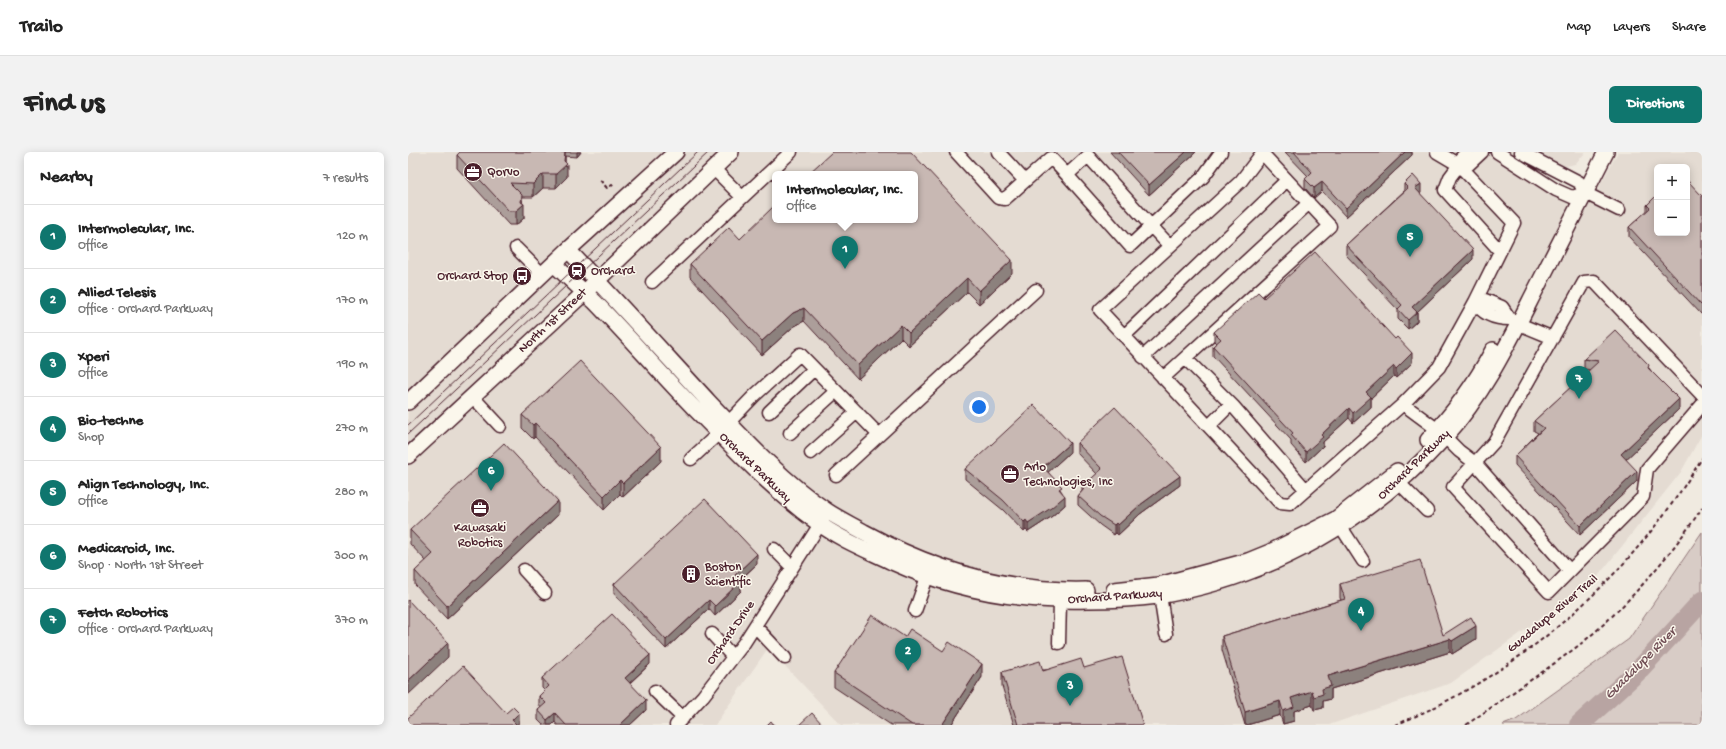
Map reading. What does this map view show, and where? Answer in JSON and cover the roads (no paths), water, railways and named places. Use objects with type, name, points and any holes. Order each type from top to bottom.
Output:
[{"type":"main road","points":[[408,402],[568,250],[676,152]]},
{"type":"main road","name":"North 1st Street","points":[[408,456],[597,281],[731,152]]},
{"type":"main road","name":"Orchard Parkway","points":[[1338,523],[1371,506],[1399,483],[1442,433],[1479,373],[1514,321],[1579,191],[1595,152]]},
{"type":"main road","name":"Orchard Parkway","points":[[1579,191],[1606,152]]},
{"type":"main road","name":"Orchard Parkway","points":[[568,250],[669,359],[773,488],[821,525],[863,549],[929,570]]},
{"type":"main road","name":"Orchard Parkway","points":[[554,264],[584,293],[657,370],[724,428],[828,512],[887,544],[929,570],[972,590],[1010,597],[1064,596],[1121,600],[1159,590],[1209,585],[1256,569],[1300,550],[1338,523],[1442,433]]},
{"type":"main road","points":[[657,370],[669,359]]},
{"type":"street","points":[[652,282],[791,152]]},
{"type":"street","points":[[956,152],[998,198],[1005,199],[1051,158],[1130,246],[1203,177],[1221,152]]},
{"type":"street","points":[[998,152],[1025,181]]},
{"type":"street","points":[[1163,378],[1330,226],[1262,152],[1241,181],[1100,310],[1143,357],[1280,503],[1290,504],[1403,404],[1439,367],[1475,302],[1499,250],[1514,223],[1459,165]]},
{"type":"street","points":[[1437,152],[1465,168],[1482,152]]},
{"type":"street","points":[[1467,152],[1458,161],[1459,165],[1450,177],[1445,190],[1499,250]]},
{"type":"street","points":[[1497,152],[1530,174],[1579,191],[1619,210]]},
{"type":"street","points":[[1521,152],[1579,191]]},
{"type":"street","points":[[1067,175],[1088,156],[1170,246]]},
{"type":"street","points":[[714,169],[742,197]]},
{"type":"street","points":[[1124,336],[1288,180]]},
{"type":"street","points":[[1143,357],[1309,203]]},
{"type":"street","points":[[516,248],[542,275]]},
{"type":"street","points":[[1702,395],[1594,281],[1584,282],[1494,442],[1453,486],[1549,592],[1642,497],[1647,469],[1702,405]]},
{"type":"street","points":[[836,475],[1036,290]]},
{"type":"street","points":[[1475,302],[1485,300],[1502,307],[1514,321],[1553,338]]},
{"type":"street","points":[[691,459],[724,428],[754,396],[800,354],[835,392],[879,435]]},
{"type":"street","points":[[1185,358],[1231,404],[1306,490]]},
{"type":"street","points":[[769,412],[814,369]]},
{"type":"street","points":[[790,433],[835,392]]},
{"type":"street","points":[[472,396],[500,426]]},
{"type":"street","points":[[1209,426],[1231,404]]},
{"type":"street","points":[[1403,404],[1442,433],[1459,452],[1475,463],[1570,571]]},
{"type":"street","points":[[811,453],[857,412]]},
{"type":"street","points":[[1399,483],[1427,511]]},
{"type":"street","name":"Orchard Drive","points":[[681,722],[703,696],[755,626],[828,512]]},
{"type":"street","points":[[1338,523],[1362,561]]},
{"type":"street","points":[[774,549],[792,568]]},
{"type":"street","points":[[524,570],[545,593]]},
{"type":"street","points":[[915,611],[929,570]]},
{"type":"street","points":[[1159,590],[1166,634]]},
{"type":"street","points":[[1059,643],[1064,596]]},
{"type":"street","points":[[755,626],[785,658]]},
{"type":"street","points":[[712,634],[733,657]]},
{"type":"street","points":[[655,691],[681,722]]},
{"type":"waterway","name":"Guadalupe River","points":[[1579,725],[1637,672],[1702,601]]},
{"type":"tram line","points":[[408,425],[698,152]]},
{"type":"tram line","points":[[408,434],[709,152]]},
{"type":"place","name":"Qorvo","points":[[473,172]]},
{"type":"place","name":"Align Technology, Inc.","points":[[1410,257]]},
{"type":"place","name":"Intermolecular, Inc.","points":[[845,269]]},
{"type":"place","name":"Orchard","points":[[577,271]]},
{"type":"place","name":"Orchard Stop","points":[[522,276]]},
{"type":"place","name":"Fetch Robotics","points":[[1579,399]]},
{"type":"place","name":"Arlo Technologies, Inc","points":[[1010,474]]},
{"type":"place","name":"Medicaroid, Inc.","points":[[491,491]]},
{"type":"place","name":"Kawasaki Robotics","points":[[480,508]]},
{"type":"place","name":"Boston Scientific","points":[[691,574]]},
{"type":"place","name":"Bio-techne","points":[[1361,631]]},
{"type":"place","name":"Allied Telesis","points":[[908,671]]},
{"type":"place","name":"Xperi","points":[[1070,706]]}]
